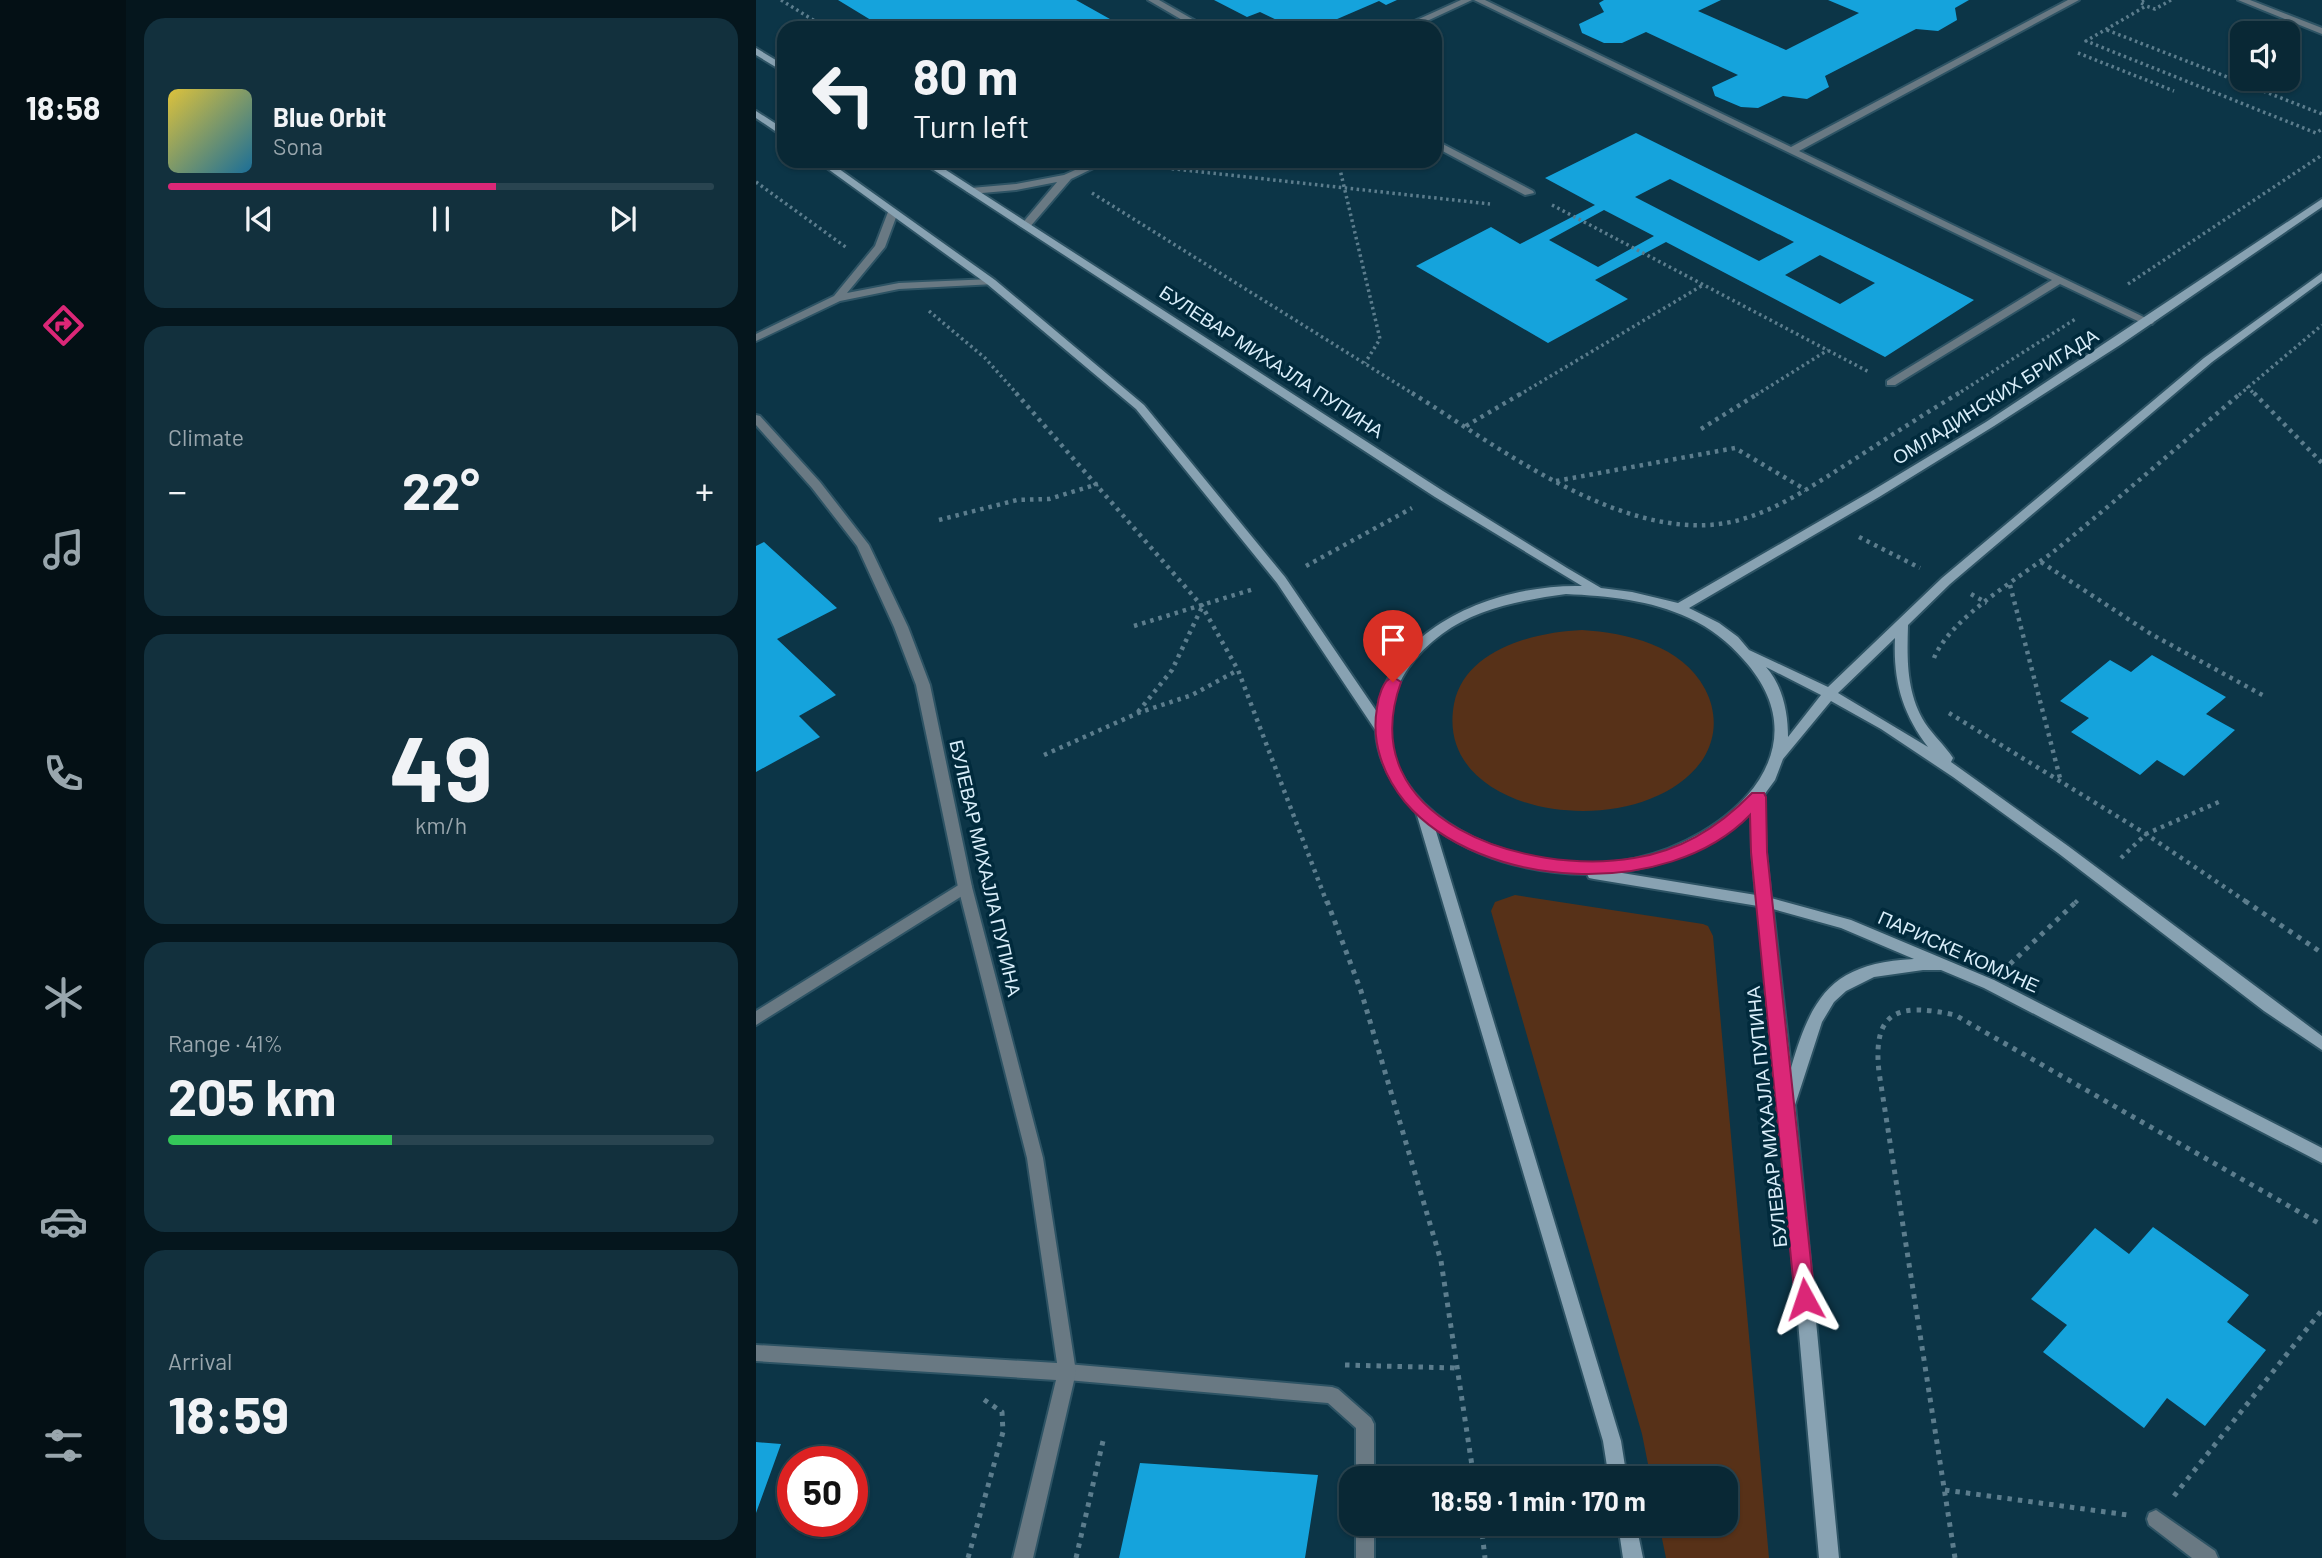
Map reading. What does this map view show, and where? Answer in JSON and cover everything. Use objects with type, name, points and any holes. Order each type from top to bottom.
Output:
[{"type":"main road","points":[[756,51],[777,64]]},
{"type":"main road","points":[[756,114],[777,129]]},
{"type":"main road","points":[[832,168],[991,282],[1140,407],[1281,580],[1382,729]]},
{"type":"main road","name":"БУЛЕВАР МИХАЈЛА ПУПИНА","points":[[936,168],[1439,494],[1563,571],[1599,590]]},
{"type":"main road","name":"ОМЛАДИНСКИХ БРИГАДА","points":[[1679,608],[1830,522],[1990,424],[2148,322],[2322,202]]},
{"type":"main road","points":[[1778,759],[1782,736],[1780,713],[1773,691],[1762,671],[1746,652],[1716,627],[1679,608],[1654,599],[1599,590],[1534,593],[1503,600],[1448,624],[1406,660],[1393,682],[1385,705],[1382,729],[1387,758],[1401,786],[1423,811],[1449,831],[1479,848],[1514,859],[1551,866],[1593,868],[1633,865],[1672,855],[1706,840],[1726,827],[1758,797],[1778,759],[1830,693],[1946,581],[2208,360],[2322,276]]},
{"type":"main road","points":[[1902,623],[1901,681],[1910,710],[1927,737],[1963,776]]},
{"type":"main road","points":[[1746,652],[1830,693],[1903,736],[1963,776],[2102,877],[2322,1044]]},
{"type":"main road","name":"БУЛЕВАР МИХАЈЛА ПУПИНА","points":[[1758,797],[1759,852],[1787,1107],[1829,1558]]},
{"type":"main road","points":[[1423,811],[1612,1441],[1616,1466]]},
{"type":"main road","name":"ПАРИСКЕ КОМУНЕ","points":[[1551,866],[1765,902],[1846,924],[1989,984],[2322,1156]]},
{"type":"main road","points":[[1787,1107],[1820,1009],[1833,994],[1848,982],[1888,968],[1922,964],[1953,967]]},
{"type":"main road","points":[[1629,1536],[1633,1558]]},
{"type":"street","points":[[1152,0],[1190,21]]},
{"type":"street","points":[[1420,21],[1468,0]]},
{"type":"street","points":[[1478,0],[2148,322]]},
{"type":"street","points":[[1791,151],[2075,0]]},
{"type":"street","points":[[2242,0],[2322,31]]},
{"type":"street","points":[[1442,147],[1529,193]]},
{"type":"street","points":[[971,191],[1016,187],[1067,177],[1087,168]]},
{"type":"street","points":[[1025,226],[1067,177]]},
{"type":"street","points":[[837,298],[880,247],[893,212]]},
{"type":"street","points":[[1891,383],[2059,280]]},
{"type":"street","points":[[756,338],[837,298],[899,286],[991,282]]},
{"type":"street","name":"БУЛЕВАР МИХАЈЛА ПУПИНА","points":[[756,418],[863,545],[923,685],[965,887],[1035,1157],[1068,1372]]},
{"type":"street","points":[[756,1019],[965,887]]},
{"type":"street","points":[[756,1353],[1068,1372],[1332,1395],[1365,1424],[1365,1466]]},
{"type":"street","points":[[1023,1558],[1068,1372]]},
{"type":"street","points":[[2156,1519],[2208,1558]]},
{"type":"street","points":[[1365,1536],[1365,1557]]},
{"type":"path","points":[[781,0],[815,21]]},
{"type":"path","points":[[2144,0],[2140,2],[2155,9],[2171,0]]},
{"type":"path","points":[[2146,6],[2086,41],[2316,133],[2322,129]]},
{"type":"path","points":[[2106,30],[2322,114]]},
{"type":"path","points":[[2078,53],[2174,91]]},
{"type":"path","points":[[2134,75],[2149,66]]},
{"type":"path","points":[[1067,177],[1570,492],[1618,511],[1675,522],[1724,523],[1758,514],[1806,490],[2103,301],[2322,155]]},
{"type":"path","points":[[1163,168],[1491,204]]},
{"type":"path","points":[[1339,168],[1380,339],[1365,363]]},
{"type":"path","points":[[756,182],[868,264]]},
{"type":"path","points":[[1529,193],[1891,383]]},
{"type":"path","points":[[1466,426],[1704,285]]},
{"type":"path","points":[[899,286],[985,358],[1098,484],[1202,606],[1238,670],[1361,990],[1437,1248],[1472,1466]]},
{"type":"path","points":[[1931,668],[1942,641],[2041,562],[2322,325]]},
{"type":"path","points":[[1701,429],[1828,349]]},
{"type":"path","points":[[2247,386],[2322,463]]},
{"type":"path","points":[[1555,482],[1735,448],[1806,490]]},
{"type":"path","points":[[939,520],[1017,500],[1049,499],[1098,484]]},
{"type":"path","points":[[1791,499],[1987,603]]},
{"type":"path","points":[[1303,568],[1419,505]]},
{"type":"path","points":[[2041,562],[2153,637],[2194,661],[2266,696]]},
{"type":"path","points":[[2010,585],[2062,783]]},
{"type":"path","points":[[1134,626],[1254,589]]},
{"type":"path","points":[[1138,713],[1172,670],[1202,606]]},
{"type":"path","points":[[1044,755],[1138,713],[1192,695],[1238,670]]},
{"type":"path","points":[[1947,712],[2146,834],[2322,953]]},
{"type":"path","points":[[1955,1015],[2146,834],[2221,801]]},
{"type":"path","points":[[1955,1558],[1878,1050],[1880,1029],[1890,1019],[1909,1010],[1927,1008],[1955,1015],[2322,1225]]},
{"type":"path","points":[[1945,1490],[2156,1519],[2322,1310]]},
{"type":"path","points":[[968,1558],[1003,1432],[1002,1412],[982,1398],[969,1397]]},
{"type":"path","points":[[1076,1558],[1103,1441]]},
{"type":"path","points":[[1482,1536],[1485,1558]]},
{"type":"shaded area","points":[[1582,630],[1635,638],[1668,652],[1695,674],[1712,707],[1713,733],[1703,759],[1675,786],[1637,804],[1593,811],[1548,808],[1508,796],[1475,774],[1456,744],[1454,704],[1461,685],[1472,670],[1487,657],[1524,640],[1563,631]]},
{"type":"shaded area","points":[[1515,895],[1703,924],[1708,926],[1713,936],[1769,1558],[1666,1558],[1661,1536],[1738,1536],[1738,1466],[1648,1466],[1642,1434],[1491,911],[1495,902]]},
{"type":"building","points":[[838,0],[1076,0],[1114,21],[872,21]]},
{"type":"building","points":[[1214,0],[1397,0],[1386,5],[1379,1],[1333,21],[1279,21],[1260,12],[1247,17]]},
{"type":"building","points":[[1604,0],[1721,0],[1698,11],[1786,50],[1859,13],[1828,0],[1969,0],[1955,8],[1957,20],[1938,31],[1916,29],[1825,76],[1829,87],[1807,99],[1783,96],[1758,108],[1741,107],[1715,96],[1712,87],[1738,75],[1646,32],[1622,43],[1604,43],[1582,33],[1579,24],[1604,12],[1599,3]]},
{"type":"building","points":[[1636,133],[1974,300],[1885,357],[1666,242],[1595,280],[1628,299],[1548,343],[1416,266],[1491,227],[1520,244],[1595,205],[1545,178]],"holes":[[[1670,179],[1794,242],[1759,261],[1635,197]],[[1604,210],[1654,236],[1598,267],[1549,240]],[[1820,255],[1875,283],[1840,304],[1785,275]]]},
{"type":"building","points":[[764,542],[837,608],[777,639],[836,695],[799,716],[820,737],[756,772],[756,546]]},
{"type":"building","points":[[2152,655],[2226,697],[2206,714],[2235,730],[2184,776],[2157,760],[2140,775],[2071,732],[2089,718],[2060,701],[2110,660],[2131,672]]},
{"type":"building","points":[[2153,1227],[2249,1295],[2227,1322],[2266,1350],[2205,1426],[2167,1398],[2144,1428],[2043,1352],[2067,1325],[2031,1299],[2095,1228],[2129,1254]]},
{"type":"building","points":[[756,1442],[781,1444],[777,1446],[777,1455],[756,1513]]},
{"type":"building","points":[[1140,1463],[1318,1475],[1305,1558],[1119,1558]]},
{"type":"route","points":[[1393,682],[1385,705],[1382,729],[1387,758],[1401,786],[1423,811],[1449,831],[1479,848],[1514,859],[1551,866],[1593,868],[1633,865],[1672,855],[1706,840],[1735,820],[1758,797],[1759,852],[1805,1299]]}]
